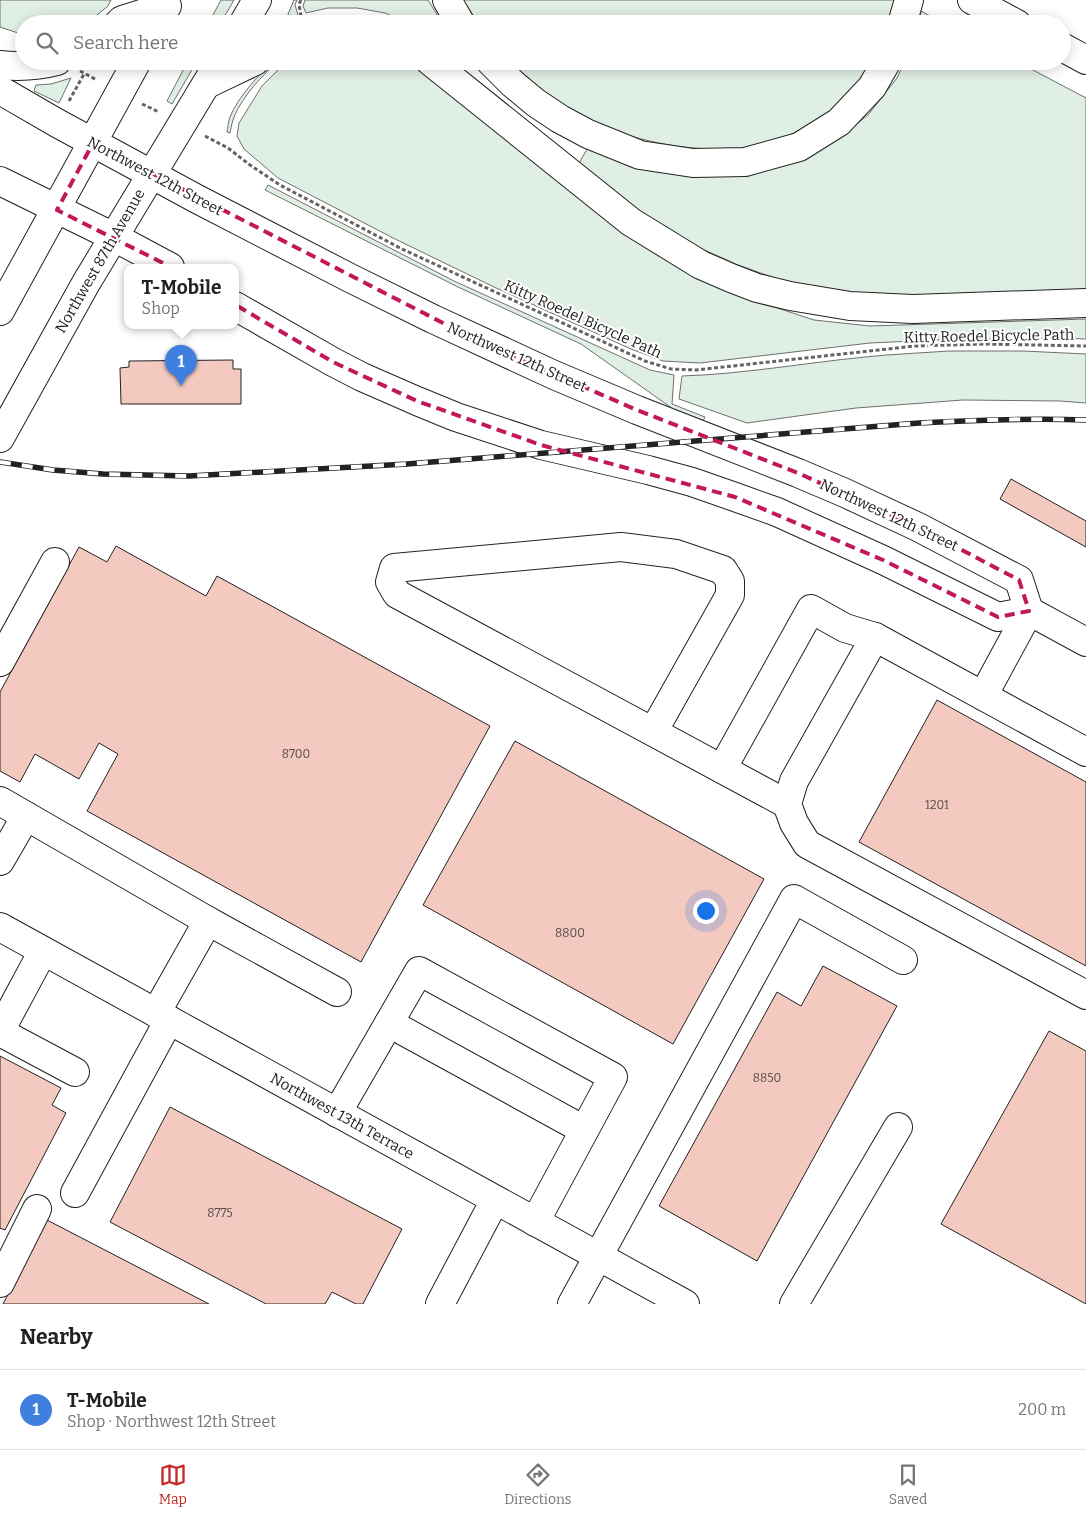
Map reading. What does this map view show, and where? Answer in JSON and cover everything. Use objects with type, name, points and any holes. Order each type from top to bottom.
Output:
[{"type":"main road","points":[[248,15],[257,0]]},
{"type":"main road","points":[[447,0],[456,15]]},
{"type":"main road","points":[[905,15],[909,0]]},
{"type":"main road","points":[[972,0],[1001,15]]},
{"type":"main road","points":[[144,15],[165,10]]},
{"type":"main road","points":[[1071,52],[1086,60]]},
{"type":"main road","points":[[0,65],[15,66]]},
{"type":"main road","points":[[0,311],[132,70]]},
{"type":"main road","points":[[441,70],[632,222],[701,265],[730,278],[758,288],[790,296],[850,306],[913,309],[1086,303]]},
{"type":"main road","points":[[499,70],[536,103],[560,120],[588,134],[640,155],[692,163],[744,162],[799,147],[838,122],[872,87],[882,70]]},
{"type":"main road","name":"Northwest 87th Avenue","points":[[0,438],[114,237],[213,72]]},
{"type":"main road","name":"Northwest 12th Street","points":[[0,90],[152,174],[350,278],[478,341],[645,414],[798,473],[918,527],[1018,580],[1029,611]]},
{"type":"main road","points":[[0,181],[164,264]]},
{"type":"main road","points":[[239,308],[362,377],[456,417],[541,445],[648,470],[692,482],[735,497],[776,512],[867,553],[998,617],[1029,611],[1086,642]]},
{"type":"main road","points":[[653,732],[730,595],[730,581],[723,570],[676,554],[621,547],[394,568],[390,582],[397,594],[653,732],[787,804]]},
{"type":"main road","points":[[0,662],[55,562]]},
{"type":"main road","points":[[722,769],[811,609],[845,628],[875,638],[1086,752]]},
{"type":"main road","points":[[983,696],[1029,611]]},
{"type":"main road","points":[[875,638],[794,781],[787,804],[794,823],[808,844],[1086,995]]},
{"type":"main road","points":[[0,801],[208,921],[338,992]]},
{"type":"main road","points":[[0,861],[26,816]]},
{"type":"main road","points":[[572,1304],[794,899],[903,960]]},
{"type":"main road","points":[[75,1193],[208,921]]},
{"type":"main road","name":"Northwest 13th Terrace","points":[[0,927],[685,1304]]},
{"type":"main road","points":[[42,951],[0,1032],[75,1072]]},
{"type":"main road","points":[[337,1113],[419,971],[614,1077],[535,1222]]},
{"type":"main road","points":[[389,1023],[584,1130]]},
{"type":"main road","points":[[794,1304],[898,1127]]},
{"type":"main road","points":[[440,1304],[495,1200]]},
{"type":"main road","points":[[0,1283],[37,1209]]},
{"type":"path","points":[[300,0],[302,15]]},
{"type":"path","points":[[66,106],[74,70]]},
{"type":"path","points":[[76,70],[96,80]]},
{"type":"path","name":"Kitty Roedel Bicycle Path","points":[[228,148],[280,185],[402,249],[636,358],[671,369],[696,370],[915,346],[986,344],[1086,346]]},
{"type":"highlighted area","points":[[93,143],[478,341],[637,410],[798,473],[918,527],[1019,580],[1029,611],[998,617],[883,560],[735,497],[541,445],[417,401],[333,362],[169,266],[57,210]]},
{"type":"green space","points":[[0,0],[111,0],[108,6],[97,15],[15,15],[15,32],[0,27]]},
{"type":"green space","points":[[221,0],[234,0],[225,15],[213,15]]},
{"type":"green space","points":[[294,0],[297,0],[295,5],[298,15],[288,14]]},
{"type":"green space","points":[[305,0],[428,0],[437,15],[389,15],[357,8],[328,8],[306,13],[303,6]]},
{"type":"green space","points":[[463,0],[899,0],[895,15],[473,15]]},
{"type":"green space","points":[[921,11],[928,15],[920,15]]},
{"type":"green space","points":[[183,70],[192,70],[172,104],[167,101]]},
{"type":"green space","points":[[264,70],[269,70],[247,94],[234,117],[230,133],[227,132],[228,123],[234,109],[243,94]]},
{"type":"green space","points":[[278,70],[420,70],[616,226],[756,301],[814,320],[870,326],[1086,319],[1086,339],[936,340],[870,343],[700,363],[663,361],[631,349],[494,287],[393,238],[278,178],[244,149],[237,136],[239,123],[262,86]]},
{"type":"green space","points":[[519,70],[870,70],[841,104],[817,121],[775,141],[745,148],[706,149],[668,145],[631,136],[578,115],[542,90]]},
{"type":"green space","points":[[901,70],[1033,70],[1086,98],[1086,294],[999,297],[843,295],[792,284],[738,265],[689,243],[633,207],[578,165],[587,149],[636,167],[839,138],[868,115],[897,78]]},
{"type":"green space","points":[[71,78],[59,103],[34,91],[36,85],[51,84]]},
{"type":"green space","points":[[268,185],[454,281],[650,370],[674,375],[672,404],[705,417],[703,421],[676,411],[581,344],[458,287],[265,190]]},
{"type":"green space","points":[[949,351],[1023,351],[1086,354],[1086,403],[963,400],[856,408],[747,423],[679,399],[682,376],[751,371],[842,359]]},
{"type":"building","points":[[233,360],[233,369],[241,369],[241,404],[121,404],[120,368],[129,367],[129,361]]},
{"type":"building","points":[[1011,479],[1086,521],[1086,547],[1000,499]]},
{"type":"building","points":[[116,546],[206,596],[217,576],[490,726],[361,962],[87,811],[118,754],[99,743],[79,779],[35,754],[20,782],[0,771],[0,692],[79,547],[107,562]]},
{"type":"building","points":[[937,700],[1086,782],[1086,966],[859,842]]},
{"type":"building","points":[[515,741],[764,879],[673,1044],[423,905]]},
{"type":"building","points":[[823,966],[897,1006],[757,1261],[659,1206],[777,992],[801,1006]]},
{"type":"building","points":[[1049,1031],[1086,1051],[1086,1304],[941,1224]]},
{"type":"building","points":[[0,1056],[61,1088],[52,1105],[66,1113],[5,1230],[0,1228]]},
{"type":"building","points":[[170,1107],[402,1229],[363,1304],[356,1304],[332,1292],[325,1304],[266,1304],[110,1222]]},
{"type":"building","points":[[47,1220],[209,1304],[3,1304]]},
{"type":"railway","points":[[0,462],[53,470],[103,474],[189,476],[407,464],[919,423],[1044,419],[1086,420]]},
{"type":"place","name":"T-Mobile","points":[[181,386]]}]
